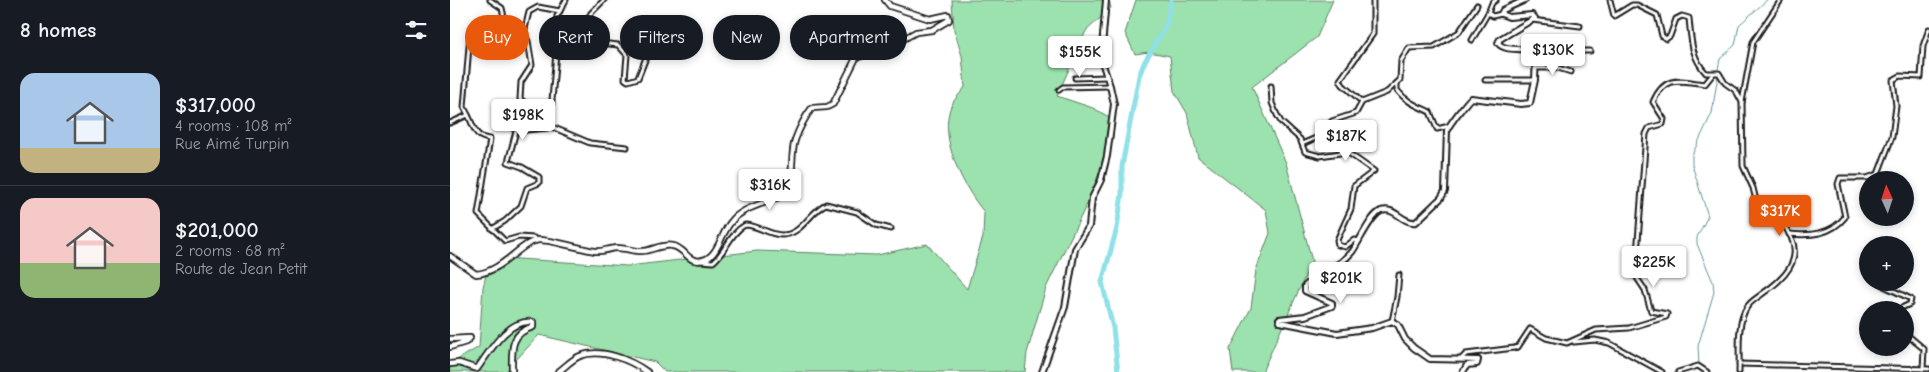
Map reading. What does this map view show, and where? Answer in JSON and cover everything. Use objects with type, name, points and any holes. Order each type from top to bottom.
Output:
[{"type":"main road","points":[[450,256],[470,272],[479,274],[504,264],[535,241],[601,251],[616,248],[642,252],[656,246],[672,246],[680,249],[690,260],[708,259],[714,253],[724,231],[734,218],[781,196],[786,191],[791,180],[795,140],[808,113],[812,108],[828,107],[833,104],[856,58],[898,42],[916,32],[932,30],[949,20],[948,15],[930,18],[890,6],[885,0]]},
{"type":"main road","points":[[450,364],[459,363],[477,369],[490,350],[512,328],[518,324],[534,322],[533,327],[523,330],[515,338],[511,349],[512,372]]},
{"type":"main road","points":[[450,339],[470,338],[466,342],[450,347]]},
{"type":"main road","points":[[558,372],[581,355],[599,353],[628,362],[647,372]]},
{"type":"street","points":[[490,0],[504,11],[506,26],[502,35],[473,29],[470,34],[464,107],[475,132],[482,139],[490,139],[478,214],[505,241],[524,236],[534,238],[535,241]]},
{"type":"street","points":[[558,15],[566,0]]},
{"type":"street","points":[[591,15],[604,0]]},
{"type":"street","points":[[1042,372],[1065,306],[1075,249],[1089,226],[1092,198],[1101,180],[1107,156],[1114,104],[1101,59],[1106,0]]},
{"type":"street","points":[[1362,102],[1340,80],[1373,34],[1373,0]]},
{"type":"street","points":[[1472,40],[1492,3],[1496,0]]},
{"type":"street","points":[[1502,14],[1503,10],[1525,0]]},
{"type":"street","points":[[1610,0],[1614,16],[1628,6],[1637,5],[1657,15],[1662,36],[1666,39],[1670,36],[1673,23],[1678,17],[1687,17],[1696,60],[1704,71],[1713,74],[1719,73],[1727,85],[1736,91],[1742,102]]},
{"type":"street","points":[[1738,372],[1742,321],[1747,307],[1789,271],[1793,263],[1795,245],[1781,222],[1765,220],[1760,217],[1753,188],[1743,166],[1742,102],[1753,42],[1782,0]]},
{"type":"street","points":[[1302,144],[1318,137],[1332,121],[1356,113],[1362,102],[1387,92],[1398,83],[1401,76],[1401,61],[1409,48],[1434,47],[1459,32],[1463,29],[1478,5]]},
{"type":"street","points":[[560,11],[534,7],[529,12],[524,28],[532,65],[521,82],[520,99],[550,124],[590,143],[627,147]]},
{"type":"street","points":[[1488,13],[1493,16],[1502,14],[1509,17],[1532,15],[1535,18],[1532,20]]},
{"type":"street","points":[[1580,26],[1532,20],[1500,39],[1498,44],[1502,47],[1529,50],[1535,53],[1538,51],[1590,51]]},
{"type":"street","points":[[1789,234],[1817,235],[1840,223],[1845,217],[1838,184],[1840,178],[1868,178],[1878,174],[1892,137],[1896,106],[1893,80],[1900,76],[1921,77],[1923,46],[1929,29]]},
{"type":"street","points":[[1398,83],[1399,93],[1415,106],[1430,112],[1437,129],[1449,126],[1457,118],[1467,100],[1471,98],[1521,104],[1530,103],[1537,68],[1535,53]]},
{"type":"street","points":[[492,229],[505,222],[521,206],[527,188],[539,183],[539,177],[522,167],[508,162],[516,131],[547,128],[550,124],[555,60]]},
{"type":"street","points":[[628,60],[625,79],[631,81],[638,78],[646,60]]},
{"type":"street","points":[[1537,68],[1558,68],[1571,72]]},
{"type":"street","points":[[1573,342],[1596,330],[1629,328],[1666,317],[1667,314],[1651,310],[1645,290],[1637,278],[1636,268],[1646,134],[1649,128],[1664,124],[1664,119],[1653,102],[1668,82],[1673,80],[1705,84],[1713,74]]},
{"type":"street","points":[[1075,78],[1106,77]]},
{"type":"street","points":[[1485,80],[1535,80]]},
{"type":"street","points":[[1058,90],[1063,87],[1110,86]]},
{"type":"street","points":[[1270,86],[1272,103],[1281,122],[1297,135],[1304,151],[1314,156],[1346,152],[1374,171],[1354,186],[1351,209],[1337,242],[1345,247],[1354,240],[1359,241]]},
{"type":"street","points":[[450,123],[468,115]]},
{"type":"street","points":[[1392,321],[1372,328],[1337,333],[1279,321],[1281,318],[1305,316],[1332,306],[1332,303],[1305,291],[1305,286],[1342,262],[1359,241],[1376,214],[1382,211],[1393,212],[1405,222],[1416,222],[1441,198],[1446,185],[1449,126]]},
{"type":"street","points":[[701,260],[713,262],[718,258],[734,234],[745,225],[770,234],[787,235],[796,230],[826,204],[856,212],[876,225],[891,230]]},
{"type":"street","points":[[1392,321],[1399,275]]},
{"type":"street","points":[[1894,291],[1911,299],[1911,301]]},
{"type":"street","points":[[1392,321],[1398,325],[1410,344],[1430,359],[1478,360],[1477,364],[1467,365],[1464,372]]},
{"type":"street","points":[[1461,359],[1466,354],[1518,347],[1530,329],[1546,338],[1563,343],[1595,340],[1609,343],[1662,372]]},
{"type":"street","points":[[1914,341],[1924,349],[1923,369]]},
{"type":"street","points":[[1739,364],[1868,370],[1929,369]]},
{"type":"street","points":[[1678,372],[1699,367],[1707,372]]},
{"type":"green space","points":[[952,0],[1109,0],[1111,8],[1086,31],[1057,96],[1093,108],[1109,117],[1105,158],[1087,204],[1046,288],[1027,353],[1025,372],[665,372],[655,362],[539,335],[505,372],[450,372],[450,364],[479,347],[483,287],[486,275],[503,258],[628,266],[757,251],[877,255],[927,244],[967,289],[983,237],[984,212],[961,176],[950,147],[948,119],[951,106],[965,87],[962,56],[954,30]]},
{"type":"green space","points":[[1136,0],[1333,0],[1317,37],[1252,87],[1286,163],[1312,261],[1262,372],[1233,372],[1230,349],[1251,308],[1256,270],[1270,233],[1266,210],[1198,157],[1187,113],[1174,91],[1170,56],[1149,52],[1135,54],[1125,33]]},
{"type":"waterway","points":[[1118,372],[1113,328],[1102,282],[1117,228],[1122,194],[1122,166],[1139,76],[1145,61],[1166,26],[1171,0]]},
{"type":"waterway","points":[[1718,69],[1720,59],[1735,45],[1739,25],[1767,0]]},
{"type":"waterway","points":[[1699,365],[1698,346],[1714,292],[1713,282],[1697,244],[1697,237],[1708,216],[1692,165],[1692,155],[1712,113],[1718,75]]}]
